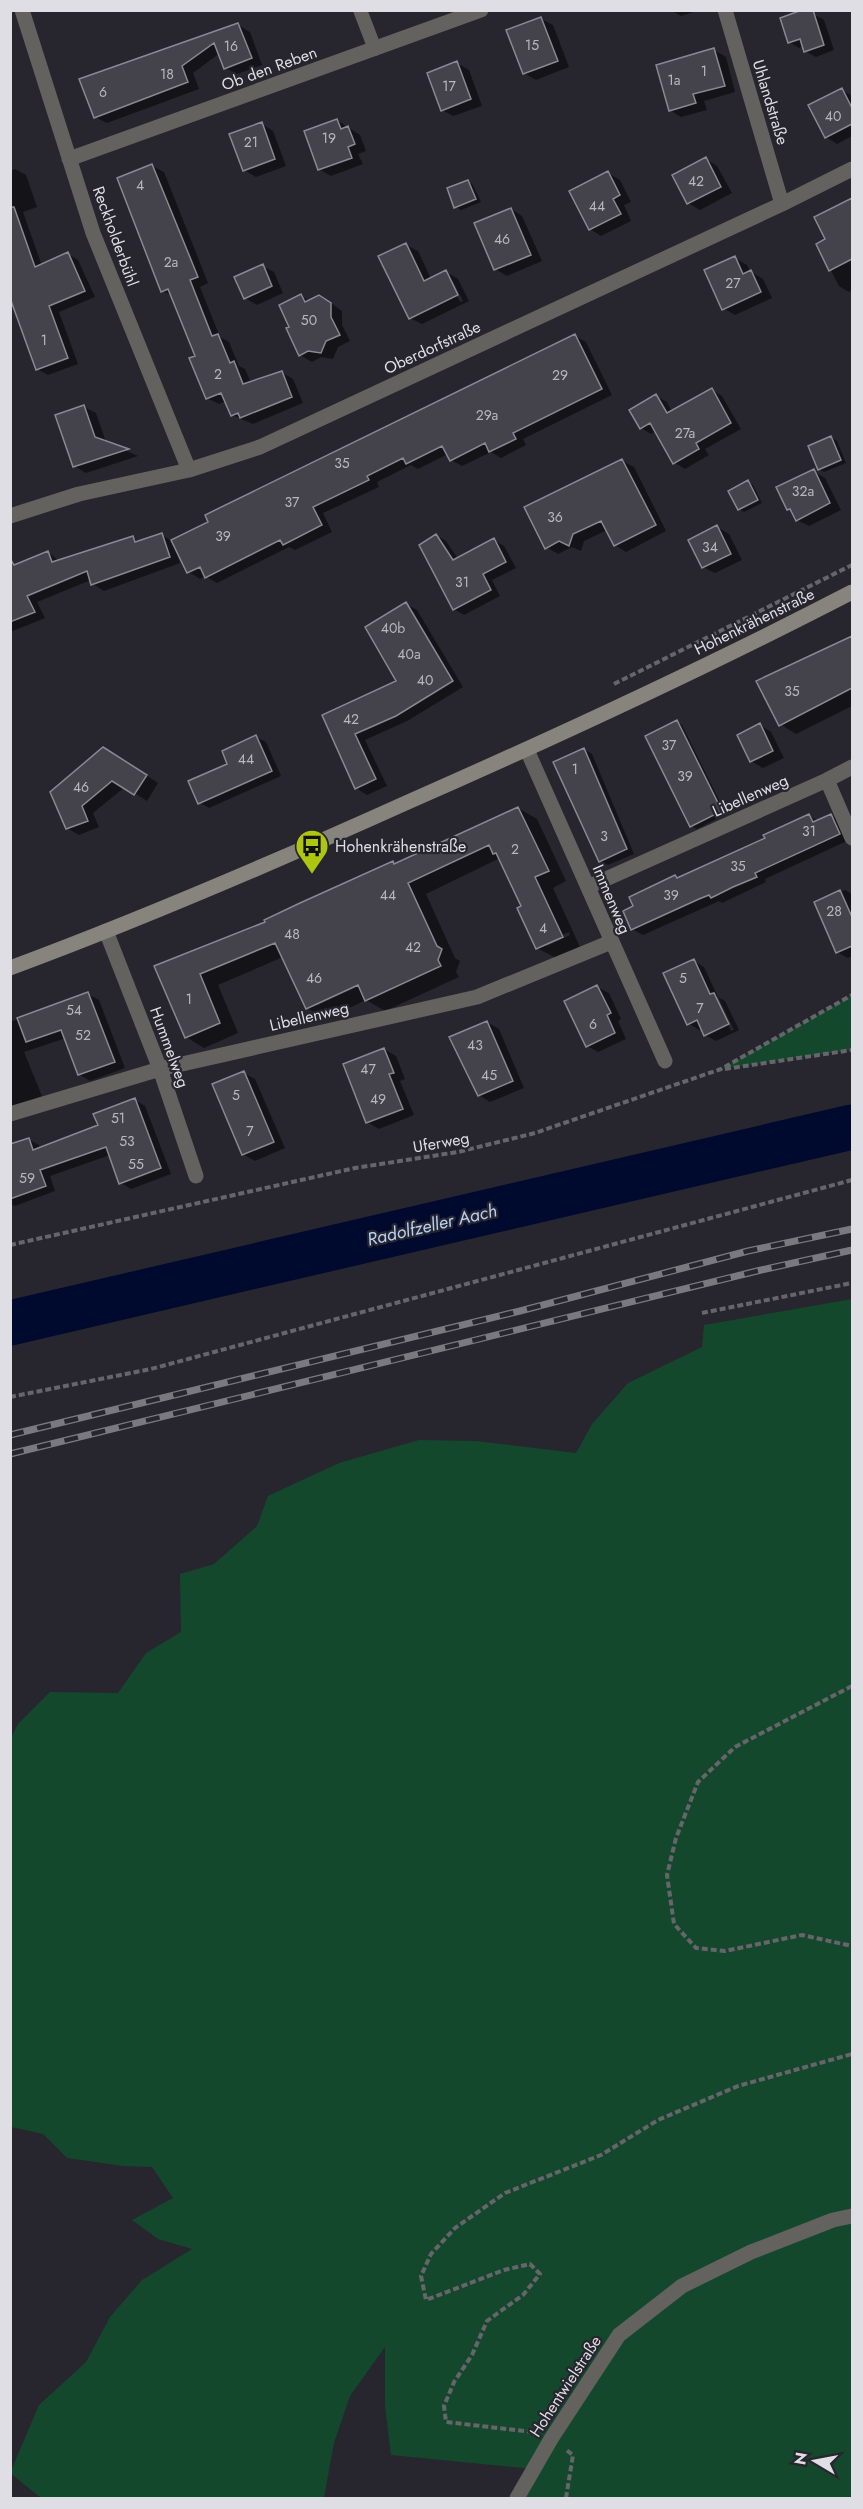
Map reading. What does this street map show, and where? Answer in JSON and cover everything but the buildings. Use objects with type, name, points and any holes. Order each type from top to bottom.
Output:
[{"type":"main road","name":"Hohenkrähenstraße","points":[[10,969],[209,889],[527,750],[852,592]]},
{"type":"street","name":"Reckholderbühl","points":[[22,10],[93,232],[189,470]]},
{"type":"street","name":"Ob den Reben","points":[[69,159],[481,10]]},
{"type":"street","name":"Uhlandstraße","points":[[725,10],[783,204]]},
{"type":"street","name":"Oberdorfstraße","points":[[10,516],[79,494],[189,470],[260,447],[783,204],[852,169]]},
{"type":"street","name":"Immenweg","points":[[527,750],[665,1061]]},
{"type":"street","name":"Libellenweg","points":[[588,886],[852,767]]},
{"type":"street","points":[[827,780],[852,838]]},
{"type":"street","name":"Hummelweg","points":[[106,931],[160,1068],[196,1176]]},
{"type":"street","name":"Libellenweg","points":[[10,1114],[160,1068],[477,997],[611,942]]},
{"type":"street","name":"Hohentwielstraße","points":[[517,2499],[551,2439],[619,2335],[682,2286],[751,2252],[833,2220],[852,2216]]},
{"type":"lane","points":[[360,10],[375,49]]},
{"type":"path","points":[[605,688],[852,565]]},
{"type":"path","name":"Uferweg","points":[[10,1245],[355,1168],[458,1152],[535,1133],[721,1070],[852,995]]},
{"type":"path","points":[[721,1070],[852,1050]]},
{"type":"path","points":[[10,1397],[151,1370],[852,1179]]},
{"type":"path","points":[[702,1313],[852,1283]]},
{"type":"path","points":[[852,1686],[735,1747],[698,1782],[676,1838],[667,1875],[674,1924],[696,1948],[725,1951],[802,1935],[852,1946]]},
{"type":"path","points":[[551,2439],[531,2431],[446,2422],[444,2406],[454,2382],[472,2355],[487,2321],[523,2295],[540,2274],[530,2264],[504,2270],[426,2300],[421,2276],[431,2254],[455,2228],[505,2193],[601,2155],[658,2120],[738,2086],[852,2054]]},
{"type":"path","points":[[566,2499],[573,2455]]},
{"type":"green space","points":[[852,995],[852,1050],[721,1069]]},
{"type":"green space","points":[[852,1299],[852,2498],[517,2498],[534,2469],[391,2455],[385,2406],[385,2347],[350,2396],[334,2443],[324,2498],[41,2498],[10,2473],[39,2405],[86,2362],[110,2317],[142,2280],[192,2249],[158,2239],[132,2220],[173,2198],[152,2167],[123,2166],[67,2158],[43,2134],[11,2127],[11,1738],[18,1724],[50,1692],[118,1693],[146,1653],[181,1632],[180,1574],[214,1564],[257,1526],[268,1496],[339,1463],[419,1440],[476,1441],[576,1453],[592,1424],[628,1383],[702,1347],[704,1325]]},
{"type":"waterway","name":"Radolfzeller Aach","points":[[10,1323],[852,1127]]},
{"type":"railway","points":[[10,1435],[520,1311],[748,1251],[852,1229]]},
{"type":"railway","points":[[10,1454],[757,1271],[852,1250]]},
{"type":"place","name":"Hohenkrähenstraße","points":[[312,875]]}]
